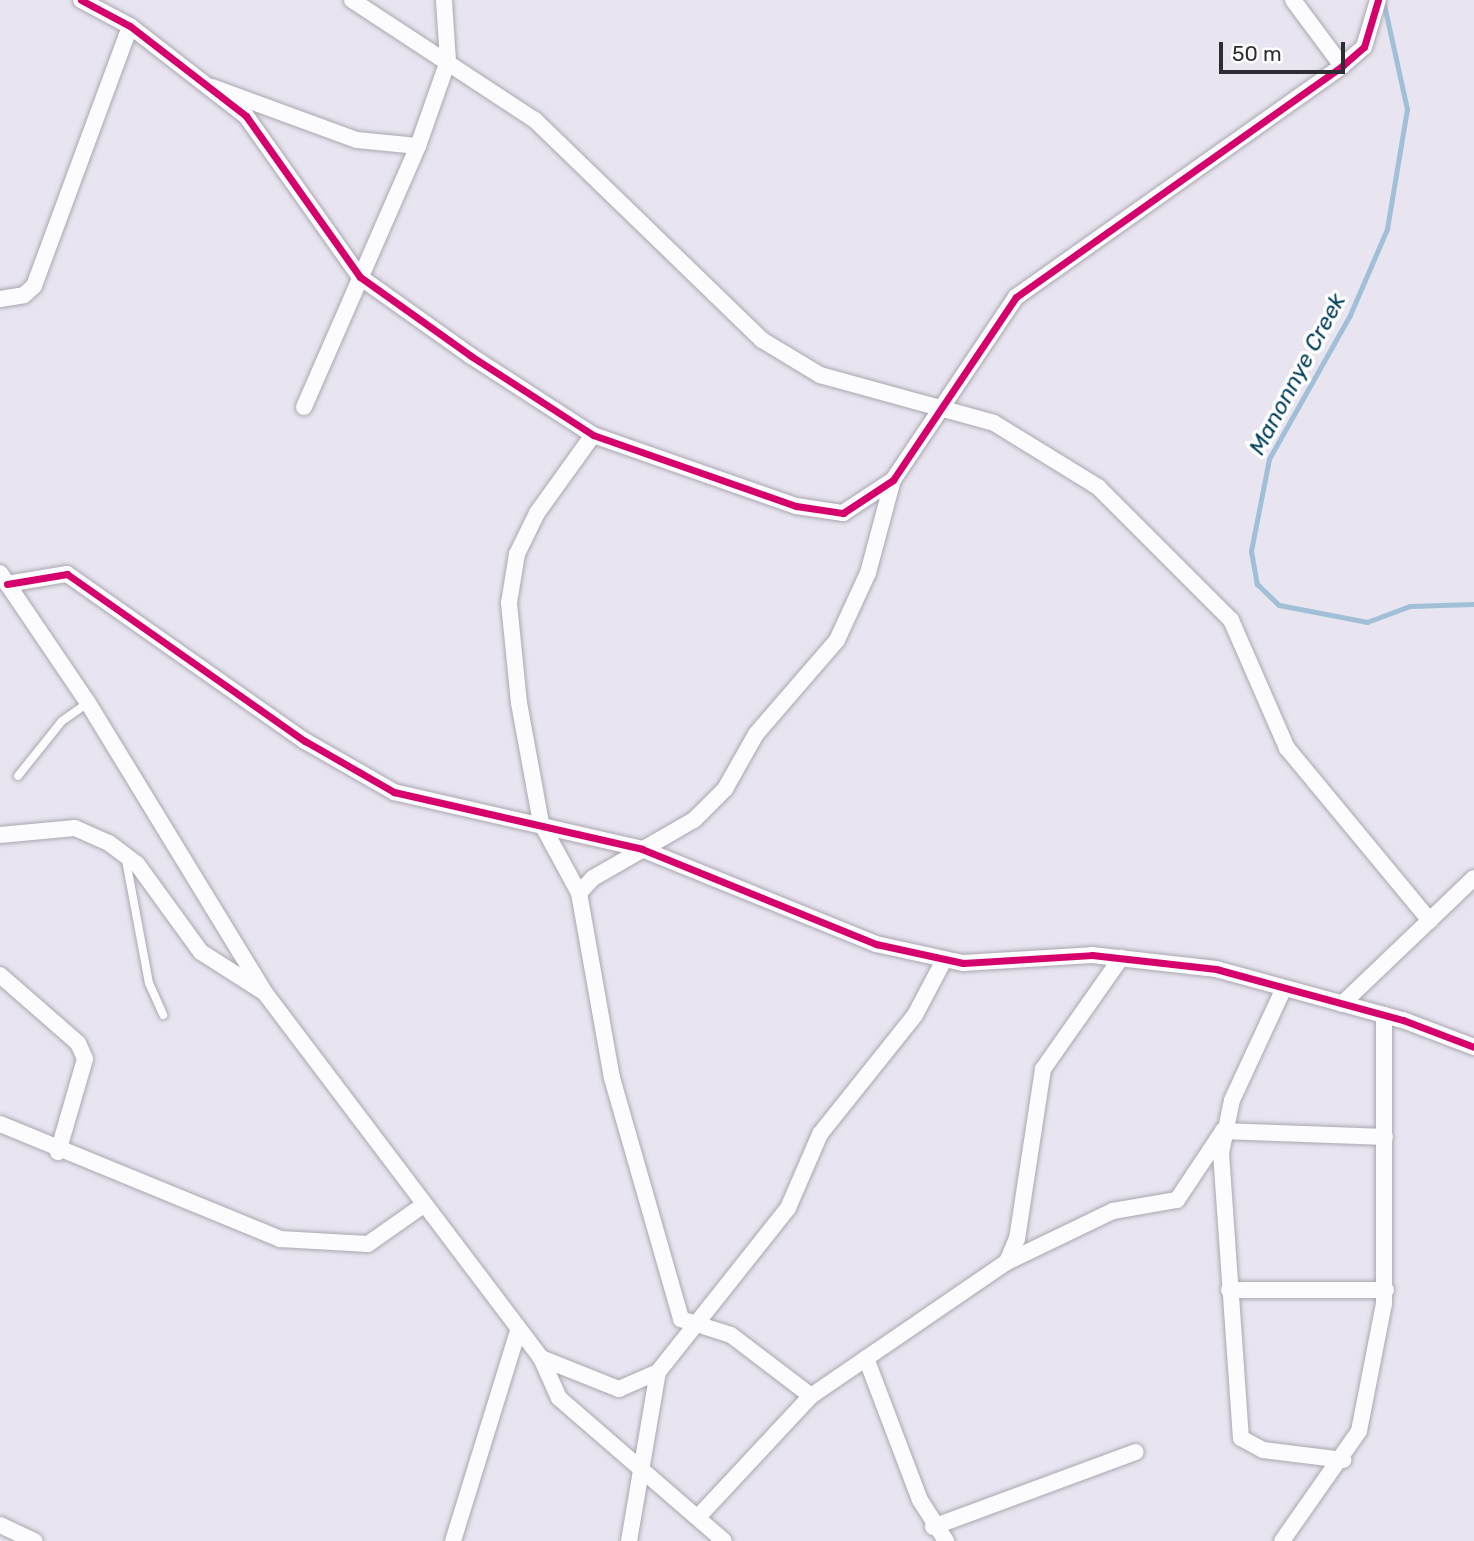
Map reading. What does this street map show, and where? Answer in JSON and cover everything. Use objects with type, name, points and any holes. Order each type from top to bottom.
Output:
[{"type":"street","points":[[80,0],[130,26],[246,116],[360,277],[593,435],[822,513],[858,508],[893,480],[944,409],[993,324],[1016,297],[1342,66],[1364,47],[1378,0]]},
{"type":"street","points":[[352,0],[535,120],[762,340],[820,375],[994,423],[1098,487],[1231,620],[1287,748],[1430,921]]},
{"type":"street","points":[[304,407],[418,146],[448,61],[444,0]]},
{"type":"street","points":[[1293,0],[1342,66]]},
{"type":"street","points":[[0,299],[24,295],[34,286],[130,26]]},
{"type":"street","points":[[211,87],[357,140],[418,146]]},
{"type":"street","points":[[593,435],[537,513],[517,554],[509,603],[519,703],[541,823],[579,893],[611,1078],[663,1241],[672,1296],[681,1319],[692,1325],[731,1335],[811,1396]]},
{"type":"street","points":[[579,893],[642,849],[710,808],[756,734],[837,640],[868,573],[893,480]]},
{"type":"street","points":[[4,578],[67,574],[348,769],[394,792],[541,823],[642,849],[876,944],[944,960],[1121,958],[1216,969],[1384,1015],[1474,1046]]},
{"type":"street","points":[[4,578],[88,703],[265,993],[422,1206],[541,1359],[570,1411],[646,1470],[724,1541]]},
{"type":"street","points":[[0,835],[75,828],[124,852],[193,944],[265,993]]},
{"type":"street","points":[[1342,1004],[1474,878]]},
{"type":"street","points":[[1007,1262],[1017,1239],[1043,1069],[1121,958]]},
{"type":"street","points":[[629,1541],[646,1470],[658,1372],[692,1325],[788,1208],[815,1143],[915,1016],[944,960]]},
{"type":"street","points":[[0,975],[78,1043],[85,1059],[58,1152]]},
{"type":"street","points":[[699,1516],[811,1396],[1007,1262],[1114,1211],[1177,1200],[1223,1131],[1284,988]]},
{"type":"street","points":[[1282,1541],[1343,1460],[1359,1431],[1386,1290],[1384,1015]]},
{"type":"street","points":[[0,1124],[58,1152],[280,1239],[368,1244],[422,1206]]},
{"type":"street","points":[[1223,1131],[1385,1137]]},
{"type":"street","points":[[1223,1131],[1229,1290],[1245,1443],[1343,1460]]},
{"type":"street","points":[[1229,1290],[1386,1290]]},
{"type":"street","points":[[453,1541],[518,1331]]},
{"type":"street","points":[[866,1358],[933,1527],[946,1541]]},
{"type":"street","points":[[541,1359],[619,1389],[658,1372]]},
{"type":"street","points":[[933,1527],[1136,1452]]},
{"type":"street","points":[[0,1525],[35,1541]]},
{"type":"lane","points":[[18,776],[62,721],[88,703]]},
{"type":"lane","points":[[124,852],[149,983],[163,1015]]},
{"type":"waterway","name":"Manonnye Creek","points":[[1383,0],[1407,109],[1387,229],[1350,315],[1269,459],[1251,551],[1257,584],[1279,605],[1367,622],[1410,606],[1474,604]]},
{"type":"cycle path","points":[[81,0],[130,26],[246,116],[360,277],[471,356],[593,435],[796,506],[843,513],[893,480],[1016,297],[1342,66],[1364,47],[1378,0]]},
{"type":"cycle path","points":[[7,584],[67,574],[305,741],[394,792],[642,849],[876,944],[963,963],[1092,955],[1216,969],[1403,1020],[1474,1047]]}]
